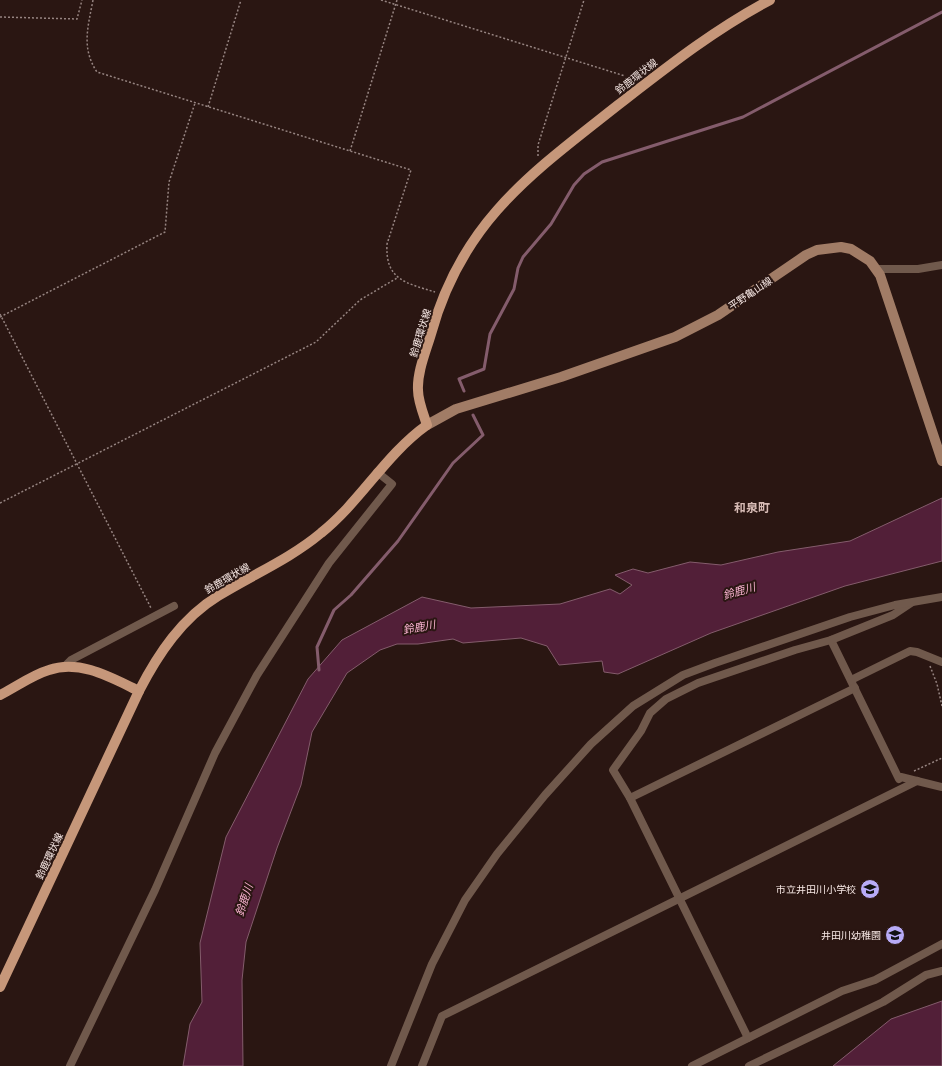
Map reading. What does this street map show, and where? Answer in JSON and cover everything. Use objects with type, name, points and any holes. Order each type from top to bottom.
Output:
[{"type":"main road","name":"鈴鹿環状線","points":[[0,987],[139,690],[164,648],[191,617],[217,597],[294,553],[323,532],[355,499],[403,443],[426,425],[418,397],[418,383],[433,326],[444,295],[471,244],[492,215],[515,190],[544,164],[698,44],[728,23],[770,0]]},
{"type":"main road","name":"平野亀山線","points":[[426,425],[456,409],[561,377],[675,337],[718,314],[806,255],[818,250],[835,247],[851,249],[861,254],[878,272],[942,461]]},
{"type":"main road","points":[[0,695],[49,670],[64,667],[98,672],[139,690]]},
{"type":"street","points":[[878,272],[942,265]]},
{"type":"street","points":[[70,1066],[156,890],[214,753],[257,676],[329,563],[392,484],[377,472]]},
{"type":"street","points":[[391,1066],[432,964],[465,900],[497,854],[544,795],[591,744],[627,711],[682,675],[850,617],[895,605],[942,597]]},
{"type":"street","points":[[748,1038],[630,798],[613,770],[641,731],[650,713],[666,699],[698,683],[795,650],[831,640],[893,615],[911,603]]},
{"type":"street","points":[[64,667],[71,660],[174,606]]},
{"type":"street","points":[[831,640],[899,779],[902,777],[942,788]]},
{"type":"street","points":[[630,798],[853,684],[910,652],[917,652],[942,662]]},
{"type":"street","points":[[422,1066],[442,1016],[917,781]]},
{"type":"street","points":[[692,1066],[842,992],[875,980],[942,944]]},
{"type":"street","points":[[749,1066],[883,1002],[926,975],[942,970]]},
{"type":"path","points":[[0,17],[77,19],[82,0]]},
{"type":"path","points":[[92,0],[87,52],[91,62],[98,72],[411,170],[387,244],[386,253],[389,266],[397,278],[407,284],[444,295]]},
{"type":"path","points":[[208,107],[241,0]]},
{"type":"path","points":[[381,0],[566,59],[625,76]]},
{"type":"path","points":[[350,151],[397,0]]},
{"type":"path","points":[[544,164],[537,155],[538,145],[584,0]]},
{"type":"path","points":[[155,615],[0,316],[164,232],[169,182],[195,103]]},
{"type":"path","points":[[0,503],[316,342],[360,300],[397,278]]},
{"type":"path","points":[[925,656],[937,684],[942,706]]},
{"type":"path","points":[[902,777],[942,758]]},
{"type":"water","name":"鈴鹿川","points":[[942,498],[942,561],[845,586],[711,633],[618,674],[604,672],[602,661],[559,665],[547,646],[521,638],[463,643],[453,639],[418,644],[397,644],[380,650],[347,673],[312,732],[301,785],[277,848],[246,942],[242,980],[243,1066],[183,1066],[190,1024],[202,1002],[200,943],[226,837],[308,679],[342,640],[422,597],[471,608],[560,604],[610,589],[620,594],[632,585],[615,575],[633,569],[648,573],[690,562],[721,565],[778,552],[850,541]]},
{"type":"water","points":[[942,1001],[942,1066],[833,1066],[891,1019]]},
{"type":"waterway","points":[[464,391],[459,379],[484,369],[490,334],[514,289],[518,268],[523,257],[551,224],[574,185],[584,174],[602,162],[743,117],[942,12]]},
{"type":"waterway","points":[[319,670],[317,647],[334,610],[351,595],[398,541],[453,463],[483,435],[473,415]]},
{"type":"place","name":"市立井田川小学校","points":[[870,889]]},
{"type":"place","name":"井田川幼稚園","points":[[895,935]]},
{"type":"district","name":"和泉町","points":[[752,508]]}]
